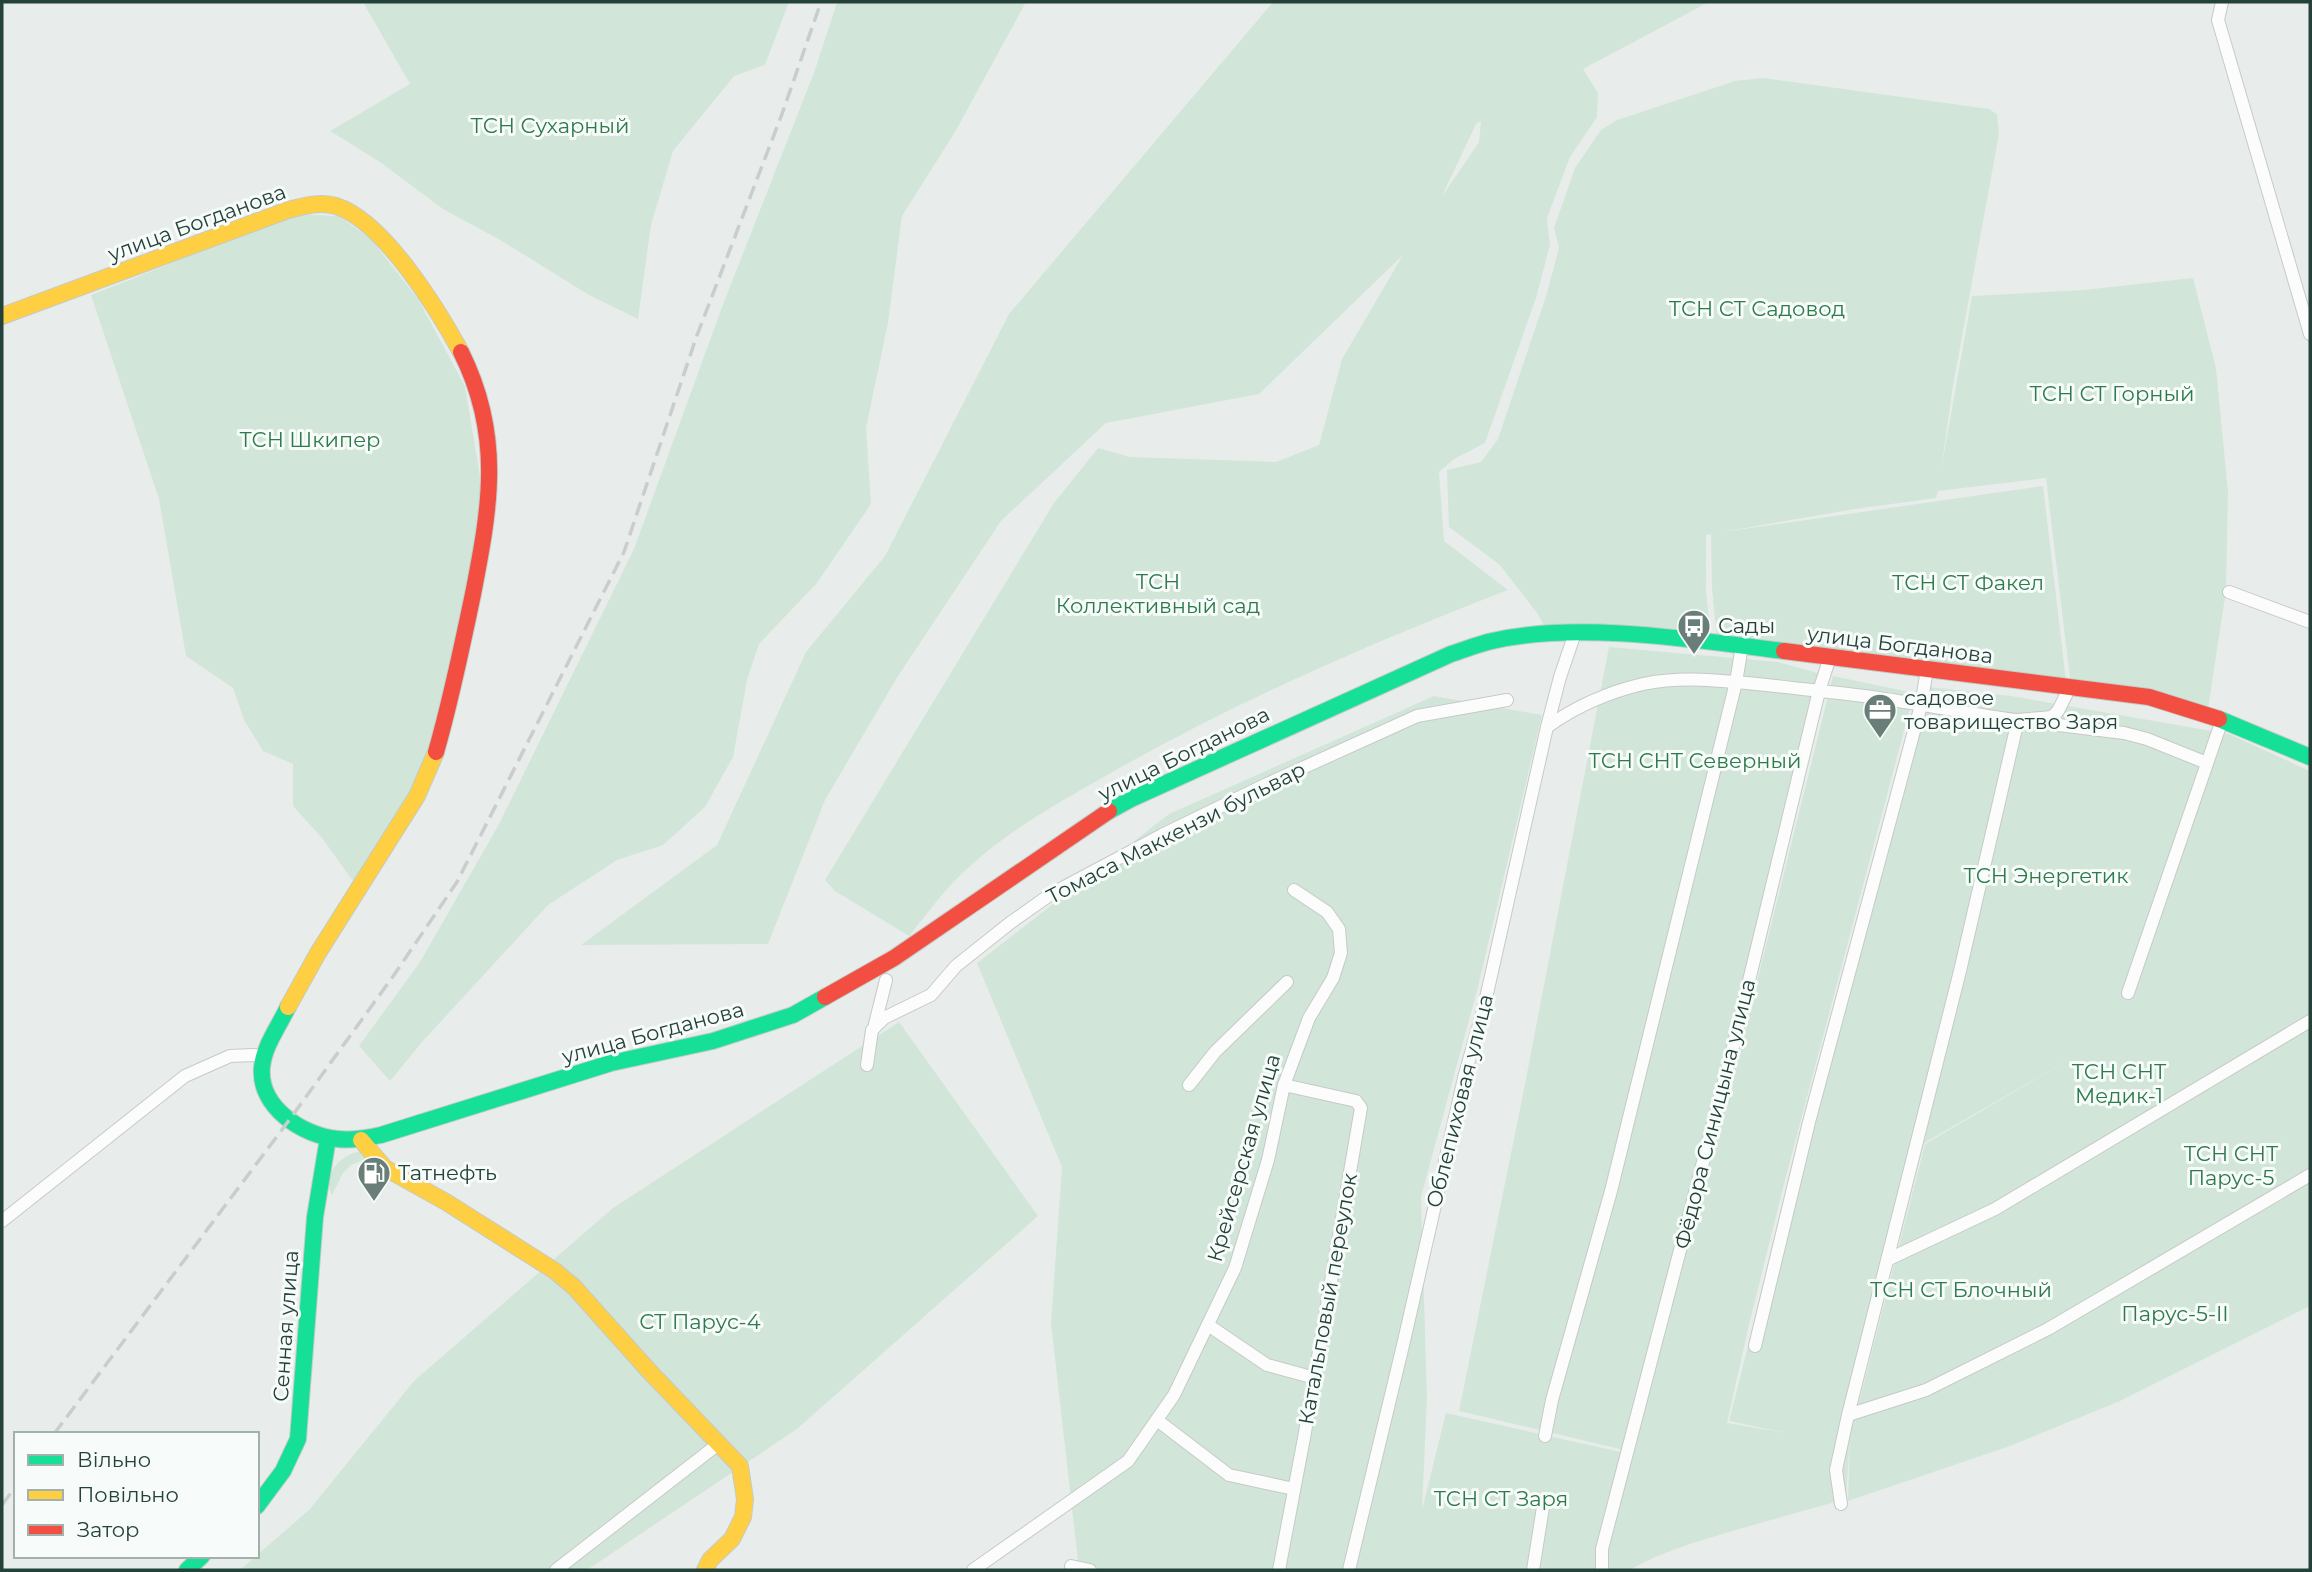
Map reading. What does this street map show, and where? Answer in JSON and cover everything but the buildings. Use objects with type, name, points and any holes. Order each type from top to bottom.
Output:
[{"type":"main road","name":"улица Богданова","points":[[2,316],[288,209],[311,204],[337,205],[378,234],[410,270],[453,338],[477,393],[486,438],[489,496],[457,676],[433,760],[419,794],[331,930],[299,985],[264,1058],[262,1081],[269,1099],[303,1129],[328,1138],[361,1140],[611,1063],[713,1041],[793,1015],[894,958],[1101,816],[1160,784],[1451,654],[1492,641],[1544,634],[1600,633],[1742,646],[2149,697],[2222,720],[2310,757]]},
{"type":"main road","name":"Сенная улица","points":[[259,1503],[283,1471],[298,1439],[315,1217],[328,1138]]},
{"type":"main road","points":[[361,1140],[385,1168],[446,1202],[555,1271],[574,1287],[740,1466],[745,1499],[743,1517],[732,1539],[710,1560],[705,1570]]},
{"type":"main road","points":[[187,1570],[200,1558]]},
{"type":"street","points":[[2222,2],[2218,20],[2306,307],[2310,334]]},
{"type":"street","points":[[2229,592],[2310,622]]},
{"type":"street","name":"Облепиховая улица","points":[[1349,1570],[1405,1341],[1464,1078],[1484,1007],[1547,727],[1575,633]]},
{"type":"street","points":[[1545,1436],[1552,1400],[1611,1191],[1736,682],[1742,646]]},
{"type":"street","name":"Фёдора Синицына улица","points":[[1602,1570],[1602,1549],[1733,1047],[1829,657]]},
{"type":"street","points":[[1755,1346],[1809,1122],[1921,705],[1927,670]]},
{"type":"street","points":[[1547,727],[1570,710],[1643,684],[1674,681],[1736,682],[2124,733],[2147,739],[2207,763]]},
{"type":"street","points":[[2018,720],[2052,717],[2070,687]]},
{"type":"street","name":"Томаса Маккензи бульвар","points":[[872,1030],[884,1018],[931,995],[956,966],[1051,894],[1163,835],[1417,716],[1507,700]]},
{"type":"street","points":[[1841,1504],[1836,1470],[1848,1415],[1960,971],[2018,720]]},
{"type":"street","points":[[2128,993],[2222,720]]},
{"type":"street","name":"Крейсерская улица","points":[[972,1570],[1128,1461],[1174,1395],[1235,1268],[1268,1160],[1284,1085],[1309,1018],[1333,978],[1341,953],[1339,929],[1327,912],[1294,890]]},
{"type":"street","points":[[867,1065],[872,1030],[886,980]]},
{"type":"street","points":[[1189,1085],[1215,1052],[1287,982]]},
{"type":"street","points":[[1889,1259],[1995,1209],[2310,1021]]},
{"type":"street","points":[[2,1220],[185,1076],[230,1056],[253,1055],[264,1058]]},
{"type":"street","name":"Катальповый переулок","points":[[1279,1570],[1361,1108],[1356,1101],[1284,1085]]},
{"type":"street","points":[[1848,1415],[1926,1390],[2048,1329],[2310,1175]]},
{"type":"street","points":[[1208,1325],[1267,1365],[1315,1378]]},
{"type":"street","points":[[1157,1420],[1229,1475],[1294,1489]]},
{"type":"street","points":[[556,1570],[718,1445]]},
{"type":"street","points":[[1533,1570],[1544,1501]]},
{"type":"street","points":[[1071,1566],[1090,1570]]},
{"type":"green space","name":"ТСН Сухарный","points":[[363,2],[789,2],[765,65],[734,76],[673,151],[651,225],[638,319],[589,295],[502,241],[443,209],[380,162],[330,131],[410,84]]},
{"type":"green space","points":[[837,2],[1026,2],[955,132],[902,216],[888,323],[866,428],[871,504],[817,583],[759,644],[747,680],[733,757],[705,807],[663,845],[617,860],[548,905],[423,1041],[390,1081],[359,1046],[420,962],[498,826],[634,549],[722,307],[815,70]]},
{"type":"green space","name":"ТСН Коллективный сад","points":[[1273,2],[1709,2],[1583,69],[1598,93],[1597,117],[1570,157],[1547,218],[1550,245],[1536,298],[1485,443],[1454,459],[1439,472],[1444,541],[1508,590],[1355,652],[1255,698],[1157,747],[1072,795],[984,854],[952,883],[909,936],[835,891],[825,880],[1054,503],[1098,448],[1130,457],[1276,462],[1319,445],[1342,359],[1403,255],[1259,394],[1106,423],[1001,521],[898,676],[825,800],[768,944],[581,945],[717,845],[806,652],[885,556],[1009,314]],"holes":[[[1481,121],[1479,142],[1441,198],[1476,124]]]},
{"type":"green space","name":"ТСН СТ Садовод","points":[[1763,78],[1989,109],[1997,114],[1999,134],[1953,386],[1941,470],[1972,296],[2083,290],[2193,278],[2216,368],[2228,492],[2226,591],[2208,709],[2070,678],[2046,478],[1938,491],[1936,498],[1722,532],[2043,486],[2066,681],[1717,637],[1712,589],[1711,534],[1706,535],[1706,591],[1711,639],[1546,629],[1500,565],[1449,527],[1447,470],[1481,462],[1498,439],[1547,293],[1559,248],[1554,228],[1575,168],[1601,130],[1617,120],[1735,81]]},
{"type":"green space","name":"ТСН Шкипер","points":[[296,214],[339,216],[371,239],[418,299],[465,386],[483,494],[450,677],[415,789],[353,881],[322,838],[293,806],[293,764],[263,751],[244,720],[233,688],[186,656],[159,499],[91,295]]},
{"type":"green space","name":"ТСН СНТ Северный","points":[[1609,647],[1778,662],[1828,676],[1624,1450],[1459,1411]]},
{"type":"green space","points":[[1833,676],[1914,693],[1784,1184],[1727,1423],[1786,1433],[1729,1421],[1919,686],[2011,696],[2229,734],[2310,771],[2310,1306],[2120,1401],[2010,1446],[1848,1501],[1850,1437],[1846,1499],[1701,1541],[1629,1570],[1079,1570],[1051,1323],[1062,1167],[977,963],[1169,814],[1434,696],[1542,715],[1478,987],[1421,1197],[1427,1398],[1422,1510],[1446,1413],[1630,1454],[1741,1046]],"holes":[[[2072,1058],[1925,1144],[1857,1410],[1854,1411],[1924,1143]]]},
{"type":"green space","name":"СТ Парус-4","points":[[899,1022],[1038,1216],[797,1429],[587,1570],[240,1570],[254,1558],[259,1558],[259,1553],[309,1510],[414,1381],[613,1208]]},
{"type":"green space","points":[[364,1151],[367,1158],[351,1165],[343,1173],[332,1195],[329,1179],[336,1165],[349,1155]]},
{"type":"railway","points":[[55,1432],[290,1119],[457,882],[624,552],[696,338],[782,114],[821,2]]},
{"type":"railway","points":[[2,1505],[14,1489]]},
{"type":"traffic: fast","points":[[1109,811],[1451,654],[1492,641],[1526,635],[1599,632],[1784,651]]},
{"type":"traffic: fast","points":[[2219,719],[2310,757]]},
{"type":"traffic: fast","points":[[288,1007],[263,1059],[263,1081],[267,1095],[285,1117],[298,1125],[325,1137],[349,1140],[381,1135],[611,1063],[713,1041],[793,1015],[825,997]]},
{"type":"traffic: fast","points":[[259,1503],[283,1471],[298,1439],[315,1217],[328,1138]]},
{"type":"traffic: fast","points":[[187,1570],[200,1558]]},
{"type":"traffic: slow","points":[[2,316],[288,210],[324,204],[336,206],[354,215],[373,229],[391,248],[424,291],[461,352]]},
{"type":"traffic: slow","points":[[288,1007],[318,953],[417,796],[436,752]]},
{"type":"traffic: slow","points":[[361,1140],[385,1168],[446,1202],[555,1271],[574,1287],[740,1466],[745,1499],[743,1517],[732,1539],[710,1560],[705,1570]]},
{"type":"traffic: jam","points":[[436,752],[473,594],[488,501],[488,443],[483,413],[461,352]]},
{"type":"traffic: jam","points":[[1784,651],[2149,697],[2219,719]]},
{"type":"traffic: jam","points":[[825,997],[894,958],[1109,811]]},
{"type":"place","name":"Сады","points":[[1694,656]]},
{"type":"place","name":"садовое товарищество Заря","points":[[1880,740]]},
{"type":"place","name":"Татнефть","points":[[374,1203]]},
{"type":"park label","name":"ТСН СТ Горный","points":[[2112,394]]},
{"type":"park label","name":"ТСН СТ Факел","points":[[1968,583]]},
{"type":"park label","name":"ТСН Энергетик","points":[[2046,876]]},
{"type":"park label","name":"ТСН СНТ Медик-1","points":[[2119,1084]]},
{"type":"park label","name":"ТСН СНТ Парус-5","points":[[2231,1166]]},
{"type":"park label","name":"ТСН СТ Блочный","points":[[1961,1290]]},
{"type":"park label","name":"Парус-5-II","points":[[2175,1314]]},
{"type":"park label","name":"ТСН СТ Заря","points":[[1501,1499]]}]
